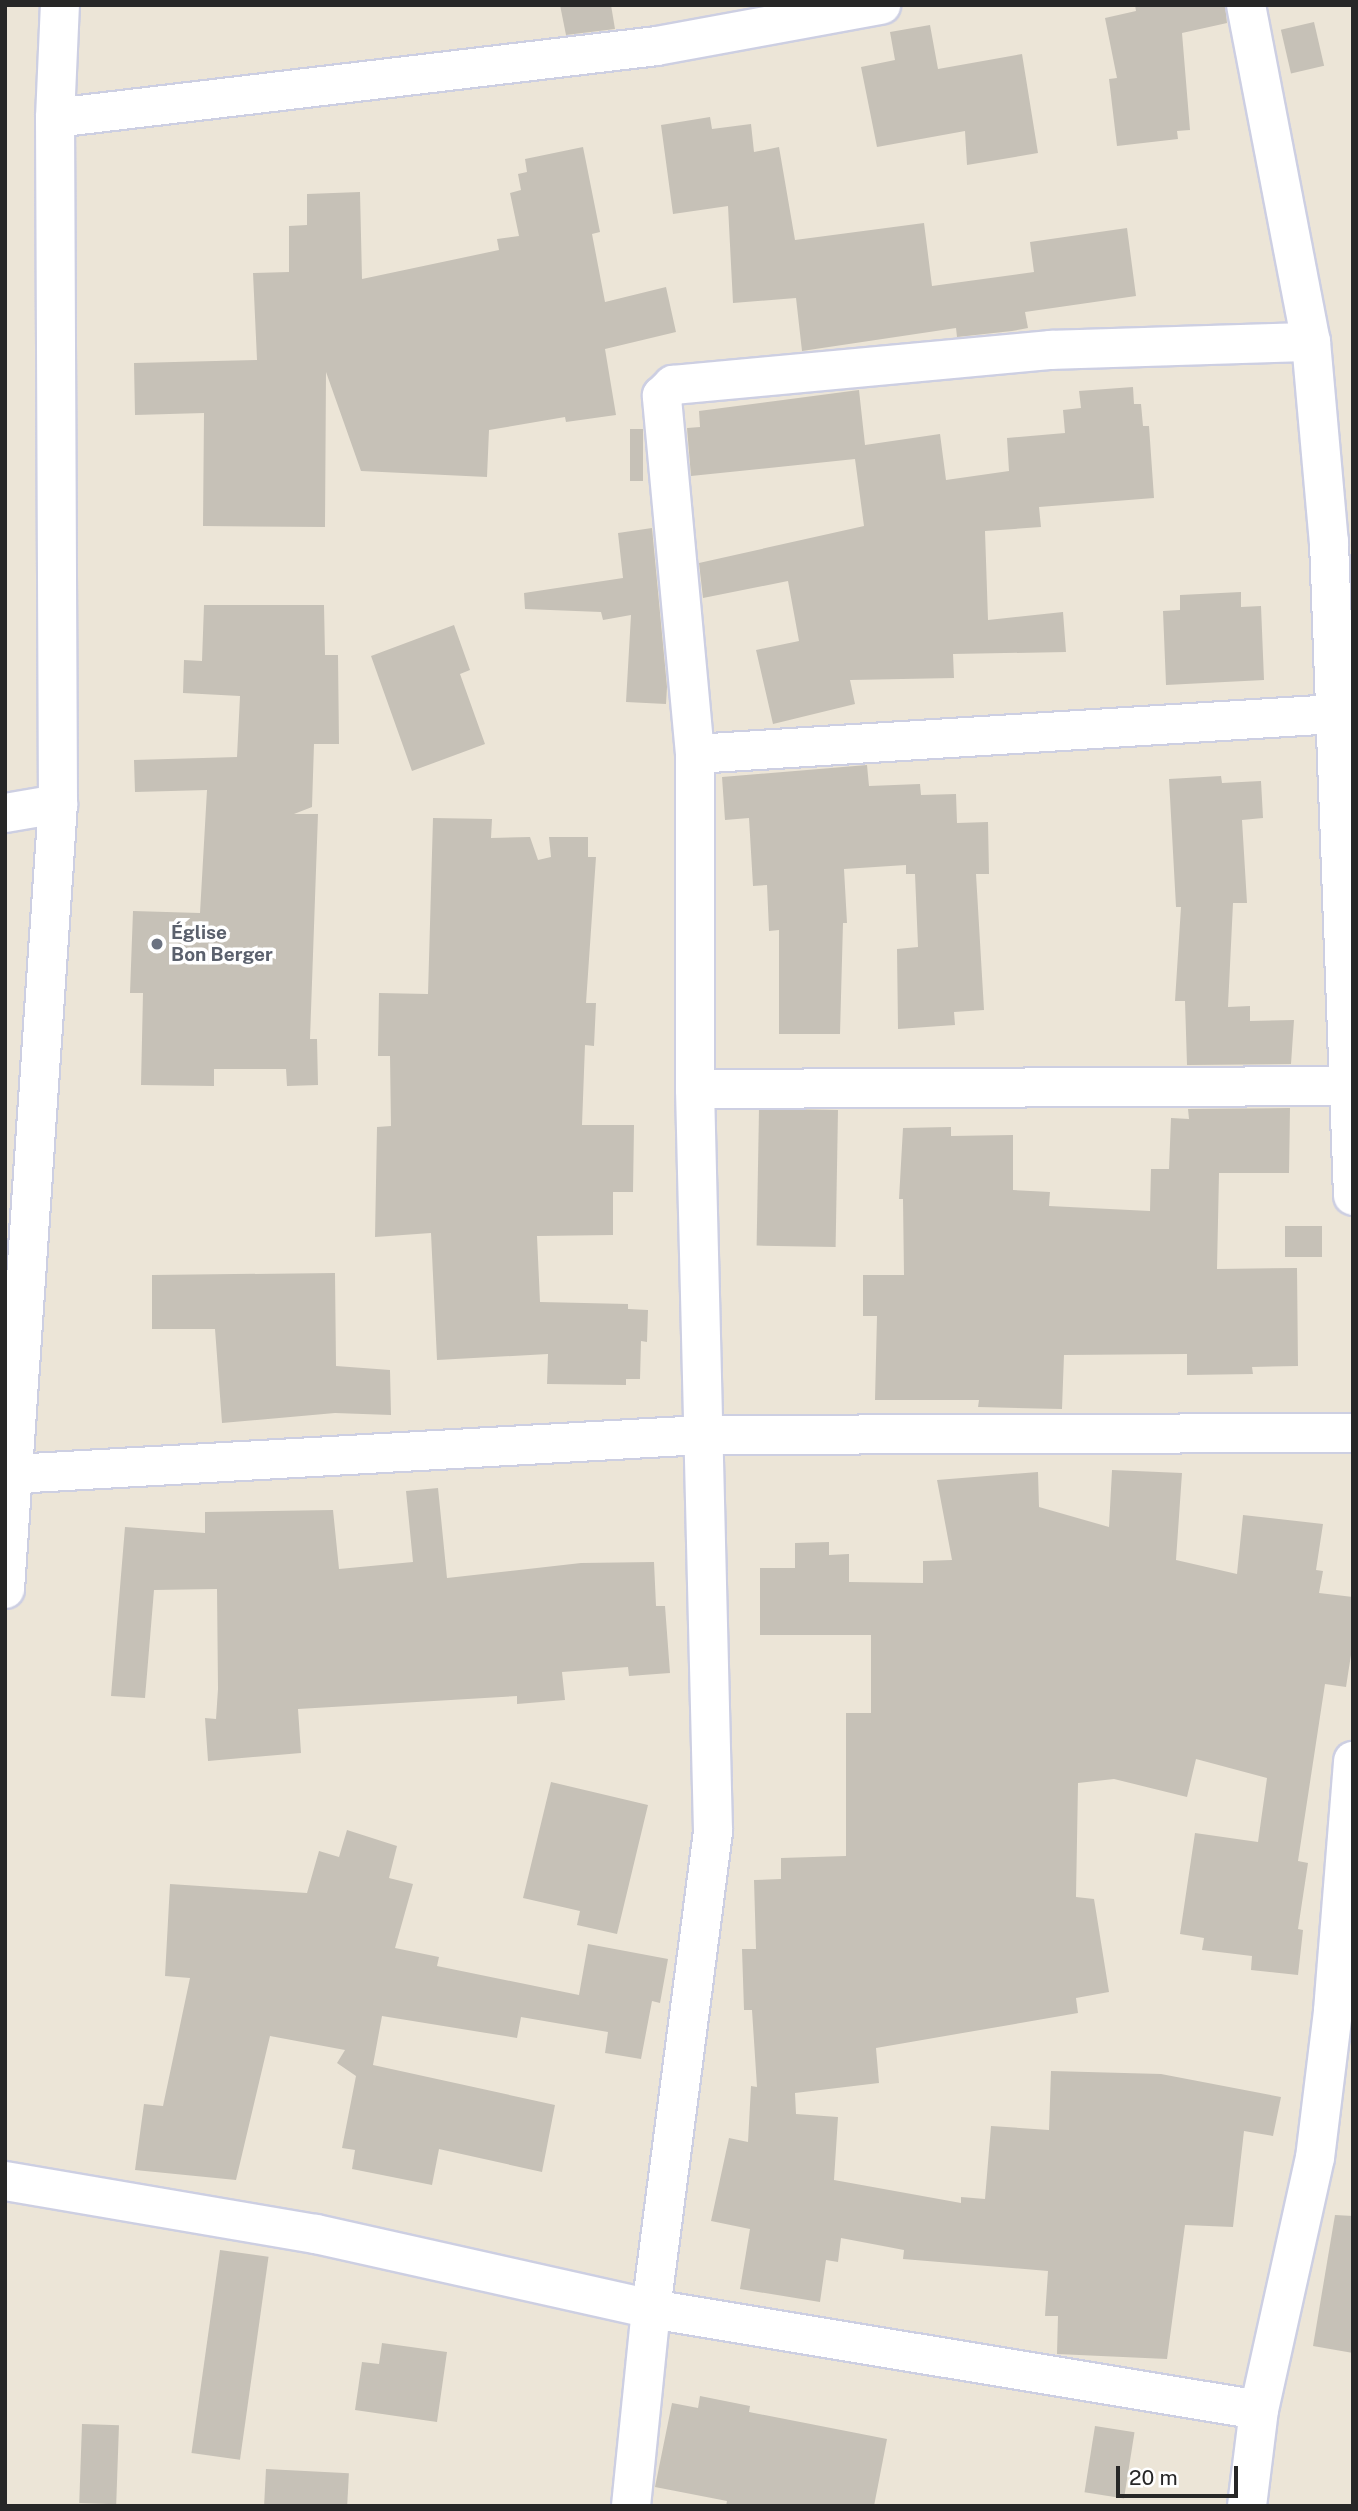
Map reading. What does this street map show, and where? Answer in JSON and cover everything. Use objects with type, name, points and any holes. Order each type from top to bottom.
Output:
[{"type":"street","points":[[5,1589],[58,804],[55,118],[60,5]]},
{"type":"street","points":[[55,118],[657,46],[881,5]]},
{"type":"street","points":[[1246,5],[1311,342],[1329,542],[1345,1086],[1353,1196]]},
{"type":"street","points":[[631,2506],[651,2309],[713,1831],[695,1089],[695,754],[662,396],[667,389],[1051,350],[1311,342]]},
{"type":"street","points":[[695,754],[1334,714]]},
{"type":"street","points":[[5,813],[58,804]]},
{"type":"street","points":[[695,1089],[1345,1086]]},
{"type":"street","points":[[12,1474],[703,1435],[1353,1433]]},
{"type":"street","points":[[1247,2506],[1259,2410],[1315,2158],[1339,1947],[1353,1760]]},
{"type":"street","points":[[5,2181],[316,2234],[651,2309],[1259,2410]]},
{"type":"building","points":[[560,5],[611,5],[615,29],[566,35]]},
{"type":"building","points":[[1135,5],[1225,5],[1227,23],[1182,33],[1190,130],[1177,131],[1178,139],[1117,146],[1109,79],[1117,78],[1105,18],[1136,11]]},
{"type":"building","points":[[1314,22],[1324,66],[1291,73],[1281,30]]},
{"type":"building","points":[[930,25],[938,69],[1022,54],[1038,153],[967,165],[965,131],[877,147],[861,67],[895,60],[890,32]]},
{"type":"building","points":[[710,117],[712,129],[751,124],[754,152],[779,147],[795,240],[924,223],[932,286],[1034,272],[1030,242],[1127,228],[1136,296],[1025,312],[1028,328],[1012,331],[957,337],[956,328],[802,351],[796,298],[733,303],[728,206],[673,214],[661,125]]},
{"type":"building","points":[[583,147],[600,232],[592,234],[605,302],[666,287],[676,332],[605,349],[616,415],[566,422],[565,417],[489,430],[487,477],[361,471],[326,372],[325,527],[203,526],[204,413],[135,415],[134,363],[257,360],[253,273],[289,272],[289,226],[307,225],[307,194],[360,192],[362,279],[499,250],[497,239],[519,236],[510,193],[521,190],[518,174],[527,172],[525,159]]},
{"type":"building","points":[[1133,387],[1134,404],[1141,404],[1143,426],[1149,426],[1154,498],[1039,507],[1041,527],[985,531],[988,620],[1063,612],[1066,652],[953,654],[954,678],[850,680],[855,704],[773,724],[756,650],[799,641],[788,581],[703,598],[699,563],[864,526],[855,459],[691,476],[687,428],[700,427],[699,411],[859,390],[865,445],[940,434],[946,480],[1009,471],[1007,438],[1065,433],[1063,410],[1081,408],[1079,391]]},
{"type":"building","points":[[630,429],[643,429],[643,481],[630,481]]},
{"type":"building","points":[[652,528],[667,687],[666,704],[626,702],[631,615],[603,620],[601,612],[525,609],[524,593],[623,578],[618,533]]},
{"type":"building","points":[[1241,592],[1241,607],[1261,606],[1264,680],[1166,685],[1163,611],[1180,610],[1180,595]]},
{"type":"building","points":[[204,605],[324,605],[325,655],[338,655],[339,744],[314,744],[312,807],[294,814],[318,814],[310,1039],[317,1039],[318,1085],[287,1086],[286,1069],[214,1069],[214,1086],[141,1085],[143,993],[130,993],[133,911],[200,913],[207,790],[135,792],[134,760],[237,757],[240,696],[183,693],[184,660],[202,661]]},
{"type":"building","points":[[454,625],[470,670],[460,674],[485,744],[412,771],[371,656]]},
{"type":"building","points":[[867,765],[869,786],[920,784],[921,795],[956,794],[957,823],[988,822],[989,874],[976,874],[984,1010],[954,1012],[955,1025],[898,1029],[897,949],[918,947],[915,874],[906,874],[906,865],[844,869],[847,923],[843,923],[840,1034],[779,1034],[779,930],[769,931],[767,885],[753,886],[749,818],[725,820],[722,777]]},
{"type":"building","points":[[1221,776],[1222,783],[1261,781],[1263,818],[1242,820],[1247,903],[1233,903],[1228,1007],[1250,1006],[1250,1021],[1294,1020],[1291,1064],[1187,1065],[1185,1001],[1175,1001],[1181,907],[1176,907],[1169,779]]},
{"type":"building","points":[[433,818],[492,819],[491,838],[530,837],[538,860],[551,857],[549,837],[588,837],[588,857],[596,857],[586,1003],[596,1003],[594,1046],[585,1045],[582,1125],[634,1125],[633,1192],[613,1192],[613,1235],[537,1236],[540,1302],[628,1304],[628,1309],[648,1310],[647,1342],[641,1341],[640,1379],[626,1379],[626,1385],[547,1384],[548,1354],[437,1360],[431,1233],[375,1237],[377,1127],[391,1126],[390,1056],[378,1056],[379,993],[428,994]]},
{"type":"building","points":[[1290,1108],[1289,1173],[1219,1173],[1217,1269],[1297,1268],[1298,1366],[1252,1367],[1253,1374],[1187,1375],[1187,1354],[1064,1355],[1062,1409],[978,1407],[979,1400],[875,1400],[877,1316],[863,1316],[863,1275],[904,1275],[903,1199],[899,1199],[903,1128],[951,1127],[951,1136],[1013,1135],[1013,1190],[1050,1192],[1049,1206],[1150,1211],[1151,1169],[1169,1169],[1171,1118],[1189,1119],[1188,1109]]},
{"type":"building","points":[[759,1109],[838,1110],[836,1247],[757,1246]]},
{"type":"building","points":[[1285,1226],[1322,1226],[1322,1257],[1285,1257]]},
{"type":"building","points":[[335,1273],[336,1366],[390,1370],[391,1415],[335,1413],[222,1423],[215,1329],[152,1329],[152,1275]]},
{"type":"building","points":[[1112,1470],[1182,1473],[1176,1560],[1237,1574],[1243,1515],[1323,1524],[1316,1570],[1323,1571],[1319,1593],[1353,1597],[1353,1642],[1346,1687],[1325,1684],[1298,1861],[1308,1863],[1298,1929],[1303,1930],[1298,1975],[1251,1970],[1252,1956],[1202,1950],[1204,1938],[1180,1934],[1195,1833],[1258,1842],[1267,1778],[1196,1759],[1187,1797],[1114,1779],[1078,1783],[1076,1897],[1094,1899],[1109,1992],[1076,1998],[1078,2013],[876,2048],[879,2083],[795,2093],[796,2114],[838,2117],[834,2180],[961,2203],[961,2197],[985,2199],[991,2126],[1049,2130],[1051,2071],[1161,2074],[1281,2097],[1273,2136],[1244,2131],[1233,2227],[1185,2225],[1167,2359],[1057,2354],[1058,2316],[1045,2316],[1048,2271],[903,2259],[904,2250],[841,2238],[838,2262],[826,2260],[820,2302],[740,2289],[750,2229],[711,2221],[729,2138],[748,2142],[751,2086],[757,2087],[752,2010],[744,2010],[742,1949],[756,1949],[754,1880],[781,1879],[781,1858],[846,1856],[846,1713],[871,1713],[871,1635],[760,1635],[760,1568],[795,1568],[795,1543],[829,1542],[829,1555],[849,1554],[849,1582],[923,1583],[923,1561],[952,1560],[937,1480],[1038,1472],[1039,1507],[1109,1527]]},
{"type":"building","points":[[438,1488],[447,1578],[581,1563],[654,1562],[656,1606],[665,1606],[670,1673],[629,1676],[628,1667],[562,1672],[565,1700],[517,1704],[517,1696],[298,1709],[301,1753],[208,1761],[205,1718],[216,1719],[218,1689],[217,1589],[154,1590],[145,1698],[111,1696],[125,1527],[205,1533],[205,1512],[333,1510],[339,1569],[413,1562],[406,1491]]},
{"type":"building","points":[[551,1782],[648,1805],[617,1934],[577,1925],[580,1911],[523,1898]]},
{"type":"building","points":[[347,1830],[397,1846],[389,1878],[413,1884],[395,1948],[439,1957],[437,1966],[579,1995],[588,1944],[668,1959],[660,2003],[652,2001],[641,2059],[605,2053],[608,2032],[521,2017],[517,2038],[382,2016],[373,2065],[555,2105],[542,2172],[439,2149],[432,2185],[352,2169],[355,2150],[342,2148],[356,2076],[337,2063],[345,2050],[270,2036],[236,2180],[135,2170],[144,2104],[163,2106],[190,1978],[165,1976],[170,1884],[307,1893],[319,1851],[339,1857]]},
{"type":"building","points":[[1335,2215],[1353,2216],[1353,2353],[1313,2346]]},
{"type":"building","points":[[220,2250],[269,2257],[240,2460],[191,2453]]},
{"type":"building","points":[[382,2343],[447,2352],[437,2422],[355,2410],[362,2362],[379,2364]]},
{"type":"building","points":[[700,2396],[750,2406],[749,2412],[887,2439],[874,2506],[726,2506],[727,2501],[655,2487],[672,2403],[698,2408]]},
{"type":"building","points":[[82,2424],[119,2425],[116,2504],[79,2503]]},
{"type":"building","points":[[1095,2426],[1135,2432],[1124,2498],[1085,2492]]},
{"type":"building","points":[[266,2469],[349,2473],[347,2506],[264,2506]]},
{"type":"place","name":"Église Bon Berger","points":[[157,944]]}]
